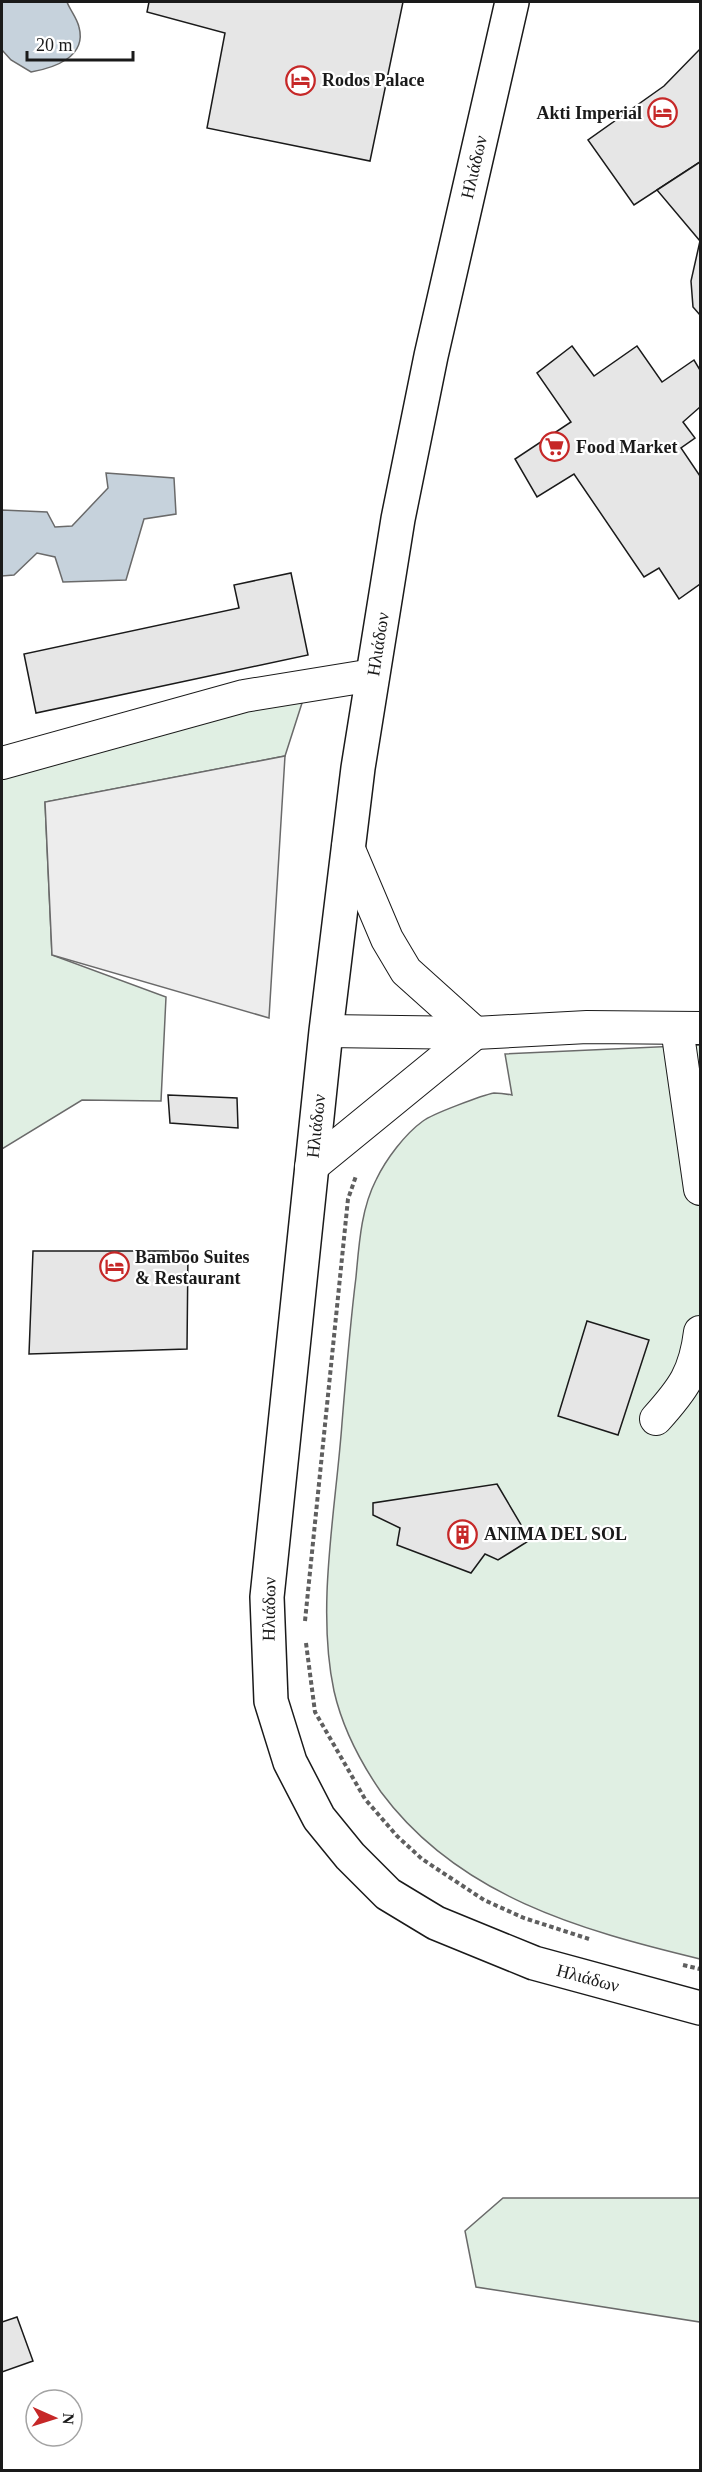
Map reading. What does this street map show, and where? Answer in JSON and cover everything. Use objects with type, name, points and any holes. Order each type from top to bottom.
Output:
[{"type":"street","name":"Ηλιάδων","points":[[512,2],[424,391],[398,519],[348,847],[311,1167],[267,1597],[271,1701],[290,1762],[319,1818],[350,1856],[388,1894],[436,1923],[534,1963],[700,2008]]},
{"type":"street","points":[[2,763],[244,696],[373,675]]},
{"type":"street","points":[[348,847],[387,939],[406,971],[475,1033]]},
{"type":"street","points":[[326,1031],[475,1033],[587,1027],[689,1028],[700,1188]]},
{"type":"street","points":[[311,1167],[475,1033]]},
{"type":"street","points":[[656,1419],[683,1390],[698,1354],[700,1332]]},
{"type":"path","points":[[304,1628],[348,1199],[359,1166]]},
{"type":"path","points":[[306,1639],[315,1712],[365,1798],[397,1836],[422,1858],[484,1900],[524,1918],[590,1939]]},
{"type":"path","points":[[678,1963],[700,1969]]},
{"type":"green space","points":[[311,675],[285,756],[45,802],[52,955],[166,997],[161,1101],[82,1100],[2,1149],[2,767]]},
{"type":"green space","points":[[700,1045],[700,1959],[610,1935],[524,1904],[484,1883],[446,1858],[412,1828],[381,1792],[366,1769],[347,1731],[337,1704],[329,1659],[327,1592],[360,1240],[371,1191],[396,1147],[428,1118],[488,1094],[512,1095],[505,1054]]},
{"type":"green space","points":[[503,2198],[700,2198],[700,2322],[476,2287],[465,2231]]},
{"type":"shaded area","points":[[2,2],[67,2],[79,27],[78,46],[67,59],[58,64],[31,72],[11,60],[2,50]]},
{"type":"shaded area","points":[[106,473],[174,478],[176,514],[144,519],[126,580],[63,582],[55,557],[37,553],[14,575],[2,576],[2,510],[47,512],[55,527],[72,526],[108,488]]},
{"type":"shaded area","points":[[285,756],[269,1018],[52,955],[45,802]]},
{"type":"building","name":"Rodos Palace","points":[[149,2],[403,2],[370,161],[207,128],[225,33],[147,12]]},
{"type":"building","name":"Akti Imperial","points":[[700,49],[700,162],[634,205],[588,140],[664,86]]},
{"type":"building","points":[[700,162],[700,241],[657,190]]},
{"type":"building","points":[[700,241],[700,315],[693,307],[691,281]]},
{"type":"building","points":[[572,346],[594,376],[637,346],[662,382],[694,360],[700,370],[700,407],[683,422],[695,438],[681,448],[700,476],[700,584],[679,599],[659,568],[644,577],[574,474],[537,497],[515,459],[571,422],[537,373]]},
{"type":"building","points":[[291,573],[308,655],[36,713],[24,654],[239,608],[234,585]]},
{"type":"building","points":[[168,1095],[237,1098],[238,1128],[170,1123]]},
{"type":"building","points":[[33,1251],[188,1251],[187,1349],[29,1354]]},
{"type":"building","points":[[587,1321],[649,1340],[618,1435],[558,1416]]},
{"type":"building","name":"ANIMA DEL SOL","points":[[497,1484],[530,1540],[498,1560],[485,1554],[471,1573],[397,1545],[400,1528],[373,1515],[373,1503]]},
{"type":"building","points":[[17,2317],[33,2361],[2,2372],[2,2322]]},
{"type":"place","name":"Rodos Palace","points":[[301,80]]},
{"type":"place","name":"Akti Imperial","points":[[663,113]]},
{"type":"place","name":"Food Market","points":[[555,447]]},
{"type":"place","name":"Bamboo Suites & Restaurant","points":[[114,1267]]},
{"type":"place","name":"ANIMA DEL SOL","points":[[463,1534]]}]
